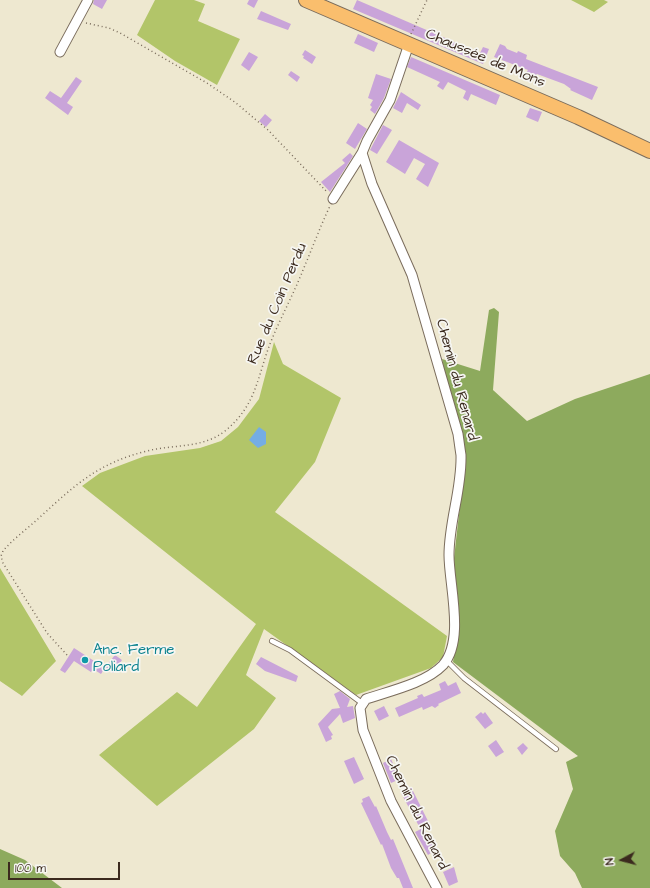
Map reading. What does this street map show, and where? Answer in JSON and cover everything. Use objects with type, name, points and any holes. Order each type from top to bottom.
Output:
[{"type":"main road","name":"Chaussée de Mons","points":[[306,0],[578,117],[650,151]]},
{"type":"street","points":[[60,52],[88,0]]},
{"type":"street","points":[[333,199],[362,153],[390,100],[408,44]]},
{"type":"street","name":"Chemin du Renard","points":[[362,153],[372,184],[412,274],[458,434],[461,455],[460,471],[450,533],[449,556],[454,634],[446,660],[443,665],[428,677],[366,699],[362,703],[361,717],[371,750],[391,801],[437,888]]},
{"type":"lane","points":[[272,641],[290,650],[362,703]]},
{"type":"lane","points":[[446,660],[464,678],[556,749]]},
{"type":"path","points":[[408,44],[427,0]]},
{"type":"path","points":[[76,21],[109,28],[120,32],[207,83],[236,103],[268,130],[333,199]]},
{"type":"path","name":"Rue du Coin Perdu","points":[[67,655],[47,633],[3,563],[1,556],[3,551],[74,486],[97,470],[128,456],[149,450],[205,443],[216,438],[235,422],[247,409],[254,395],[270,344],[333,199]]},
{"type":"green space","points":[[155,0],[194,0],[205,4],[198,21],[240,39],[217,85],[175,61],[137,35]]},
{"type":"green space","points":[[571,0],[604,0],[608,2],[594,12]]},
{"type":"green space","points":[[494,308],[499,312],[493,390],[527,421],[575,399],[650,374],[650,888],[582,888],[575,873],[560,856],[555,831],[573,789],[566,762],[578,756],[453,662],[458,628],[454,558],[462,488],[459,441],[442,359],[480,371],[489,310]]},
{"type":"green space","points":[[274,342],[283,364],[341,398],[315,462],[275,512],[447,636],[443,657],[431,668],[356,695],[264,629],[246,675],[276,698],[254,729],[157,806],[99,755],[177,692],[197,707],[256,624],[82,486],[100,473],[145,456],[200,448],[221,441],[238,427],[259,399]]},
{"type":"green space","points":[[0,568],[56,661],[22,696],[0,681]]},
{"type":"green space","points":[[0,849],[25,860],[62,888],[0,888]]},
{"type":"water","points":[[259,427],[266,432],[266,444],[258,448],[249,440]]},
{"type":"building","points":[[94,0],[107,0],[102,9],[93,4]]},
{"type":"building","points":[[249,0],[258,0],[254,8],[247,4]]},
{"type":"building","points":[[357,0],[480,53],[483,47],[489,49],[483,64],[353,9]]},
{"type":"building","points":[[261,11],[291,24],[288,30],[257,19]]},
{"type":"building","points":[[358,34],[378,43],[374,52],[354,43]]},
{"type":"building","points":[[500,44],[505,46],[507,49],[517,53],[518,51],[527,55],[526,59],[598,87],[592,100],[570,90],[571,89],[564,84],[537,74],[535,76],[526,73],[528,70],[494,57]]},
{"type":"building","points":[[305,50],[316,57],[312,64],[303,58],[304,56],[302,55]]},
{"type":"building","points":[[249,52],[258,57],[249,71],[241,65]]},
{"type":"building","points":[[411,57],[500,95],[496,105],[471,94],[468,101],[463,98],[466,91],[448,82],[443,90],[437,86],[440,82],[407,67]]},
{"type":"building","points":[[291,71],[300,77],[297,82],[288,75]]},
{"type":"building","points":[[376,74],[391,79],[384,98],[375,114],[370,110],[372,107],[370,105],[373,100],[368,98]]},
{"type":"building","points":[[76,77],[82,81],[67,103],[73,107],[68,115],[45,98],[50,91],[61,98]]},
{"type":"building","points":[[401,92],[421,105],[418,110],[407,103],[402,113],[393,108]]},
{"type":"building","points":[[530,108],[542,112],[538,122],[526,117]]},
{"type":"building","points":[[265,114],[272,120],[266,127],[259,121]]},
{"type":"building","points":[[358,123],[367,129],[355,149],[346,143]]},
{"type":"building","points":[[383,125],[392,130],[377,154],[370,150]]},
{"type":"building","points":[[399,140],[439,163],[428,187],[416,179],[425,164],[414,158],[405,174],[386,162]]},
{"type":"building","points":[[350,153],[353,156],[330,192],[321,182],[345,163],[342,160]]},
{"type":"building","points":[[74,648],[105,668],[101,674],[93,669],[91,672],[74,661],[65,673],[60,670]]},
{"type":"building","points":[[115,655],[122,660],[113,673],[105,667]]},
{"type":"building","points":[[261,657],[298,676],[296,682],[265,671],[256,664]]},
{"type":"building","points":[[445,681],[448,686],[456,682],[461,693],[438,704],[439,705],[435,708],[432,706],[423,710],[422,707],[399,717],[395,708],[418,698],[417,696],[422,694],[424,697],[441,690],[439,684]]},
{"type":"building","points":[[340,691],[350,699],[347,707],[353,706],[355,718],[343,723],[340,714],[328,727],[333,735],[331,736],[332,739],[326,742],[318,724],[332,709],[340,708],[334,694]]},
{"type":"building","points":[[384,706],[389,716],[379,721],[374,711]]},
{"type":"building","points":[[481,712],[483,714],[485,712],[493,723],[485,729],[475,717]]},
{"type":"building","points":[[496,740],[504,752],[496,757],[488,746]]},
{"type":"building","points":[[523,743],[528,748],[522,755],[517,748]]},
{"type":"building","points":[[354,757],[364,779],[354,784],[344,761]]},
{"type":"building","points":[[391,759],[400,779],[391,783],[383,763]]},
{"type":"building","points":[[411,787],[429,823],[420,828],[401,793]]},
{"type":"building","points":[[369,796],[375,807],[376,806],[391,840],[393,839],[413,888],[403,888],[399,878],[397,878],[391,868],[382,844],[381,845],[361,803],[363,802],[362,799]]},
{"type":"building","points":[[423,828],[434,847],[432,848],[434,851],[428,855],[415,832]]},
{"type":"building","points":[[454,867],[458,882],[449,886],[443,872]]},
{"type":"place","name":"Anc. Ferme Poliard","points":[[85,660]]}]
